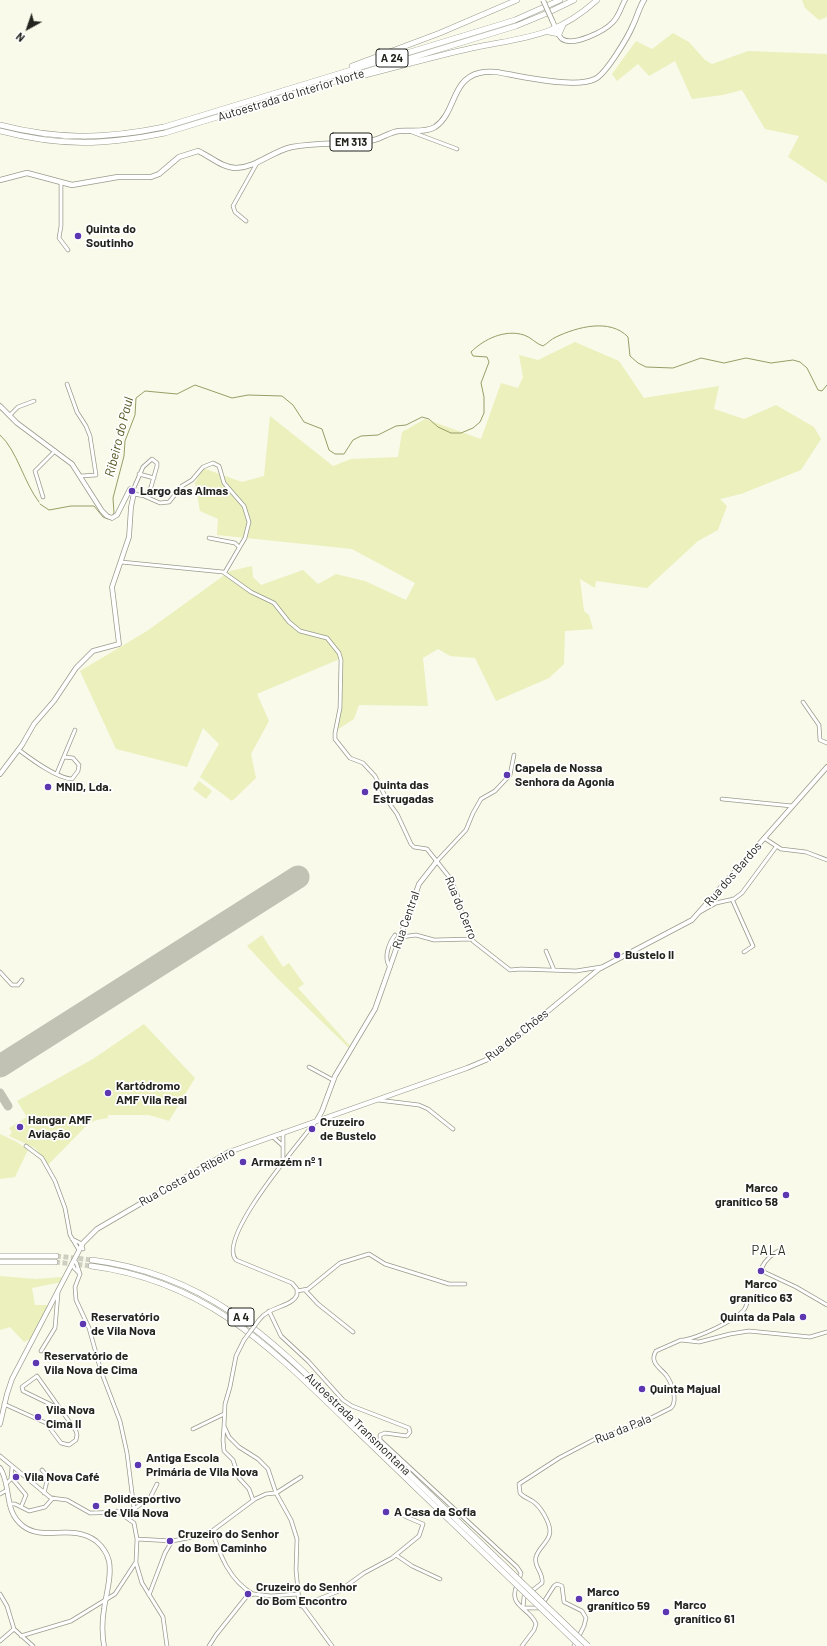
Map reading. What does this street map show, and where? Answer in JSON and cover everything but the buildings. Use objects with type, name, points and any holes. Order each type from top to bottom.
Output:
[{"type":"highway","points":[[222,110],[257,96],[352,66],[440,33],[517,0]]},
{"type":"highway","name":"Autoestrada do Interior Norte","points":[[0,125],[27,132],[62,136],[91,137],[131,134],[150,130],[222,110],[515,20],[560,0]]},
{"type":"highway","name":"Autoestrada do Interior Norte","points":[[0,131],[24,137],[89,144],[130,140],[165,133],[516,26],[574,0]]},
{"type":"highway","points":[[549,32],[555,26],[564,24],[597,0]]},
{"type":"highway","points":[[314,88],[471,48],[524,39],[549,32],[559,34],[564,24]]},
{"type":"highway","points":[[0,1256],[56,1256]]},
{"type":"highway","name":"Autoestrada Transmontana","points":[[92,1260],[116,1263],[149,1272],[185,1286],[230,1310],[250,1324],[300,1368],[358,1428],[580,1646]]},
{"type":"highway","points":[[0,1262],[55,1262]]},
{"type":"highway","name":"Autoestrada Transmontana","points":[[92,1266],[114,1269],[176,1288],[211,1306],[272,1350],[358,1428],[588,1646]]},
{"type":"main road","points":[[543,0],[559,34],[564,40],[573,42],[602,30],[615,20],[625,0]]},
{"type":"main road","name":"EM 313","points":[[0,180],[27,173],[72,185],[118,177],[151,177],[159,174],[178,157],[198,151],[230,167],[248,166],[292,147],[373,140],[398,131],[426,130],[434,128],[444,117],[463,81],[478,73],[498,71],[523,77],[575,82],[595,79],[607,68],[629,33],[644,0]]},
{"type":"main road","points":[[0,406],[72,464],[106,515],[111,518],[116,516],[125,496],[130,489],[133,492],[129,537],[112,588],[118,624],[119,645],[96,650],[85,657],[72,672],[48,709],[34,724],[19,750],[0,774]]},
{"type":"main road","name":"Rua dos Bardos","points":[[666,934],[690,922],[698,914],[827,767]]},
{"type":"main road","name":"Rua Central","points":[[317,1120],[324,1106],[333,1080],[376,1009],[419,884],[437,861]]},
{"type":"main road","name":"Rua dos Chões","points":[[308,1123],[467,1068],[492,1056],[602,967],[666,934]]},
{"type":"main road","points":[[324,1106],[324,1112],[327,1116]]},
{"type":"main road","name":"Rua Costa do Ribeiro","points":[[0,1424],[4,1404],[12,1379],[68,1273],[74,1265],[85,1239],[222,1155],[308,1123]]},
{"type":"main road","name":"Rua Costa do Ribeiro","points":[[81,1246],[93,1233]]},
{"type":"main road","points":[[0,1468],[6,1484],[8,1504],[18,1521],[32,1531],[77,1532],[90,1537],[101,1546],[107,1557],[110,1569],[103,1620],[104,1646]]},
{"type":"street","points":[[408,130],[457,149]]},
{"type":"street","points":[[246,221],[235,211],[233,204],[257,163]]},
{"type":"street","points":[[61,183],[61,226],[59,238],[68,250]]},
{"type":"street","points":[[67,384],[77,412],[86,426],[92,442],[96,475],[81,476]]},
{"type":"street","points":[[10,415],[18,407],[34,401]]},
{"type":"street","points":[[43,497],[35,471],[55,451]]},
{"type":"street","points":[[121,562],[217,570],[225,572],[247,532],[248,519],[244,506],[224,483],[221,470],[216,464],[209,463],[203,467],[192,480],[182,486],[173,499],[169,502],[160,503],[133,492],[143,467],[152,459],[157,464],[154,478],[149,491],[144,496]]},
{"type":"street","points":[[140,474],[154,478]]},
{"type":"street","points":[[209,538],[235,543],[239,547]]},
{"type":"street","name":"Rua do Cerro","points":[[225,572],[251,592],[274,603],[289,622],[300,630],[327,638],[339,653],[341,660],[340,708],[334,733],[336,741],[350,758],[363,763],[375,776],[388,800],[398,814],[411,844],[414,847],[426,848],[448,874],[456,892],[462,915],[472,939],[480,948],[509,970],[576,971],[602,967]]},
{"type":"street","points":[[804,702],[820,726],[820,740],[827,743]]},
{"type":"street","points":[[57,773],[75,730]]},
{"type":"street","points":[[19,750],[36,762],[72,779],[80,766],[78,762],[72,758],[64,757]]},
{"type":"street","name":"Rua Central","points":[[437,861],[466,830],[481,799],[494,792],[510,775],[510,766],[514,755]]},
{"type":"street","points":[[722,799],[792,806]]},
{"type":"street","points":[[764,838],[776,847],[806,852],[827,860]]},
{"type":"street","points":[[698,914],[716,903],[732,899],[748,886],[776,847]]},
{"type":"street","points":[[732,899],[753,946],[744,952]]},
{"type":"street","points":[[390,967],[387,961],[389,948],[395,935]]},
{"type":"street","points":[[400,937],[416,935],[434,940],[472,939]]},
{"type":"street","points":[[546,951],[554,970]]},
{"type":"street","points":[[0,972],[12,985],[18,984],[22,980]]},
{"type":"street","points":[[308,1067],[333,1080]]},
{"type":"street","points":[[374,1100],[419,1105],[454,1129]]},
{"type":"street","points":[[253,1500],[249,1489],[239,1478],[233,1460],[224,1451],[222,1432],[224,1426],[224,1414],[237,1354],[244,1340],[259,1320],[269,1311],[294,1301],[297,1297],[297,1291],[292,1283],[238,1260],[233,1253],[234,1242],[247,1214],[317,1120]]},
{"type":"street","points":[[283,1132],[283,1164]]},
{"type":"street","points":[[271,1136],[278,1140],[282,1147]]},
{"type":"street","points":[[26,1146],[42,1158],[57,1185],[66,1208],[72,1239],[81,1246]]},
{"type":"street","points":[[780,1250],[772,1254],[765,1262],[762,1267],[764,1272],[796,1287],[827,1305]]},
{"type":"street","points":[[297,1291],[305,1290],[340,1263],[369,1254],[385,1264],[449,1284],[465,1284]]},
{"type":"street","points":[[74,1265],[80,1274],[76,1285],[76,1298],[89,1328],[101,1372],[120,1421],[128,1453],[134,1509]]},
{"type":"street","points":[[305,1290],[315,1301],[353,1332]]},
{"type":"street","points":[[41,1351],[55,1326],[58,1293]]},
{"type":"street","points":[[682,1340],[698,1336],[736,1316],[744,1309],[748,1299]]},
{"type":"street","points":[[269,1311],[281,1336],[309,1363],[343,1400],[352,1406],[410,1429],[410,1433],[405,1436],[382,1433],[379,1438],[384,1445],[518,1568],[521,1575],[514,1595],[516,1601],[534,1619],[536,1626],[522,1646]]},
{"type":"street","name":"Rua da Pala","points":[[523,1608],[524,1597],[542,1583],[542,1578],[535,1557],[548,1538],[550,1531],[538,1506],[520,1493],[519,1484],[559,1458],[597,1438],[634,1426],[671,1408],[675,1402],[669,1380],[656,1364],[654,1355],[661,1348],[682,1340],[698,1342],[749,1331],[809,1337],[827,1332]]},
{"type":"street","points":[[4,1404],[46,1422],[61,1443],[70,1445],[76,1440],[77,1433],[37,1376],[22,1387],[23,1391],[60,1409]]},
{"type":"street","points":[[193,1429],[224,1414]]},
{"type":"street","points":[[224,1426],[229,1437],[239,1447],[266,1466],[276,1493],[291,1520],[298,1538],[296,1568],[297,1594],[301,1606],[332,1646]]},
{"type":"street","points":[[0,1456],[44,1493],[53,1498],[67,1500],[90,1513],[117,1511],[127,1512],[134,1509],[152,1496],[157,1484]]},
{"type":"street","points":[[6,1484],[11,1477],[12,1467]]},
{"type":"street","points":[[42,1470],[48,1477],[44,1493]]},
{"type":"street","points":[[11,1477],[26,1495],[21,1507]]},
{"type":"street","points":[[137,1539],[172,1541],[195,1537],[212,1530],[253,1500],[266,1494],[276,1493],[301,1478]]},
{"type":"street","points":[[0,1494],[7,1490]]},
{"type":"street","points":[[8,1504],[21,1507],[28,1511],[43,1507],[53,1498]]},
{"type":"street","points":[[117,1511],[134,1523],[137,1539],[136,1563],[141,1581],[163,1617],[167,1646]]},
{"type":"street","points":[[301,1606],[337,1592],[364,1573],[396,1555],[420,1535],[424,1526],[419,1521],[402,1515]]},
{"type":"street","points":[[212,1530],[227,1568],[244,1588],[253,1594],[268,1596],[297,1594]]},
{"type":"street","points":[[149,1595],[172,1541]]},
{"type":"street","points":[[396,1555],[414,1567],[440,1579]]},
{"type":"street","points":[[21,1636],[71,1621],[116,1594],[136,1563]]},
{"type":"street","points":[[523,1608],[540,1608],[554,1586],[557,1584],[562,1586],[564,1602],[582,1611],[585,1615],[584,1626],[574,1646]]},
{"type":"street","points":[[244,1588],[244,1598]]},
{"type":"street","points":[[0,1594],[7,1606],[14,1628],[33,1646]]},
{"type":"street","points":[[209,1646],[244,1598],[253,1594]]},
{"type":"street","points":[[0,1641],[14,1628]]},
{"type":"green space","points":[[802,0],[827,0],[827,17],[819,20],[805,8]]},
{"type":"green space","points":[[673,33],[689,42],[705,60],[712,64],[748,51],[827,54],[827,183],[788,157],[799,136],[765,129],[742,90],[723,95],[692,99],[675,61],[649,76],[638,64],[617,81],[612,74],[636,41],[652,49]]},
{"type":"green space","points":[[575,342],[619,361],[644,398],[719,386],[714,409],[744,419],[776,405],[814,427],[821,439],[801,470],[741,494],[720,499],[727,506],[718,530],[698,541],[647,588],[596,581],[595,588],[580,579],[584,611],[589,615],[593,629],[565,631],[564,664],[549,678],[496,701],[475,658],[450,656],[438,649],[423,658],[428,706],[359,705],[354,719],[337,730],[342,694],[342,658],[257,694],[269,721],[251,754],[256,778],[232,801],[200,777],[219,744],[203,728],[187,767],[116,749],[80,671],[147,631],[230,571],[252,566],[253,577],[261,585],[303,570],[318,584],[336,574],[365,581],[406,600],[415,583],[352,549],[217,535],[218,519],[200,511],[195,483],[203,468],[242,482],[264,476],[270,416],[333,466],[351,459],[398,457],[402,432],[425,419],[481,439],[501,383],[518,388],[523,377],[519,355],[538,360]]},
{"type":"green space","points":[[199,781],[212,791],[206,799],[193,789]]},
{"type":"green space","points":[[262,935],[283,967],[289,963],[304,984],[298,988],[351,1047],[350,1049],[278,979],[247,946]]},
{"type":"green space","name":"Kartódromo AMF Vila Real","points":[[144,1024],[195,1078],[169,1121],[149,1115],[108,1115],[108,1118],[89,1123],[48,1165],[35,1148],[9,1136],[12,1132],[9,1128],[27,1117],[17,1101],[93,1059]]},
{"type":"green space","points":[[0,1134],[17,1142],[28,1150],[15,1177],[0,1179]]},
{"type":"green space","points":[[0,1276],[36,1279],[62,1277],[62,1282],[32,1288],[35,1305],[50,1305],[32,1338],[24,1342],[10,1327],[0,1330]]},
{"type":"waterway","name":"Ribeiro do Paul","points":[[112,516],[114,513],[113,498],[124,456],[125,441],[135,415],[136,398],[145,391],[177,394],[195,385],[232,398],[248,395],[282,396],[293,405],[304,422],[322,429],[329,450],[335,454],[344,454],[353,440],[361,436],[378,435],[396,426],[406,425],[422,417],[429,419],[438,427],[451,433],[461,433],[473,428],[480,422],[484,413],[484,397],[481,383],[489,362],[487,357],[473,356],[471,352],[488,339],[502,334],[517,333],[524,335],[543,346],[564,333],[593,326],[603,326],[621,331],[628,337],[630,356],[638,363],[646,367],[673,368],[701,358],[724,363],[746,358],[771,363],[793,360],[800,362],[807,368],[818,390],[822,391],[827,385]]},
{"type":"waterway","name":"Ribeiro do Paul","points":[[0,435],[11,449],[29,486],[39,502]]},
{"type":"waterway","name":"Ribeiro do Paul","points":[[40,504],[49,510],[71,506],[94,506],[103,517],[108,519]]},
{"type":"taxiway","points":[[0,1093],[8,1106]]},
{"type":"runway","points":[[0,1066],[298,877]]},
{"type":"tunnel","points":[[56,1256],[92,1260]]},
{"type":"tunnel","points":[[55,1262],[91,1266]]},
{"type":"place","name":"Quinta do Soutinho","points":[[78,236]]},
{"type":"place","name":"Largo das Almas","points":[[132,491]]},
{"type":"place","name":"Capela de Nossa Senhora da Agonia","points":[[507,775]]},
{"type":"place","name":"MNID, Lda.","points":[[48,787]]},
{"type":"place","name":"Quinta das Estrugadas","points":[[365,792]]},
{"type":"place","name":"Bustelo II","points":[[617,955]]},
{"type":"place","name":"Kartódromo AMF Vila Real","points":[[108,1093]]},
{"type":"place","name":"Hangar AMF Aviação","points":[[20,1127]]},
{"type":"place","name":"Cruzeiro de Bustelo","points":[[312,1129]]},
{"type":"place","name":"Armazém nº 1","points":[[243,1162]]},
{"type":"place","name":"Marco granítico 58","points":[[786,1195]]},
{"type":"place","name":"Marco granítico 63","points":[[761,1271]]},
{"type":"place","name":"Quinta da Pala","points":[[803,1317]]},
{"type":"place","name":"Reservatório de Vila Nova","points":[[83,1324]]},
{"type":"place","name":"Reservatório de Vila Nova de Cima","points":[[36,1363]]},
{"type":"place","name":"Quinta Majual","points":[[642,1389]]},
{"type":"place","name":"Vila Nova Cima II","points":[[38,1417]]},
{"type":"place","name":"Antiga Escola Primária de Vila Nova","points":[[138,1465]]},
{"type":"place","name":"Vila Nova Café","points":[[16,1477]]},
{"type":"place","name":"Polidesportivo de Vila Nova","points":[[96,1506]]},
{"type":"place","name":"A Casa da Sofia","points":[[386,1512]]},
{"type":"place","name":"Cruzeiro do Senhor do Bom Caminho","points":[[170,1541]]},
{"type":"place","name":"Cruzeiro do Senhor do Bom Encontro","points":[[248,1594]]},
{"type":"place","name":"Marco granítico 59","points":[[579,1599]]},
{"type":"place","name":"Marco granítico 61","points":[[666,1612]]},
{"type":"district","name":"PALA","points":[[769,1251]]}]
